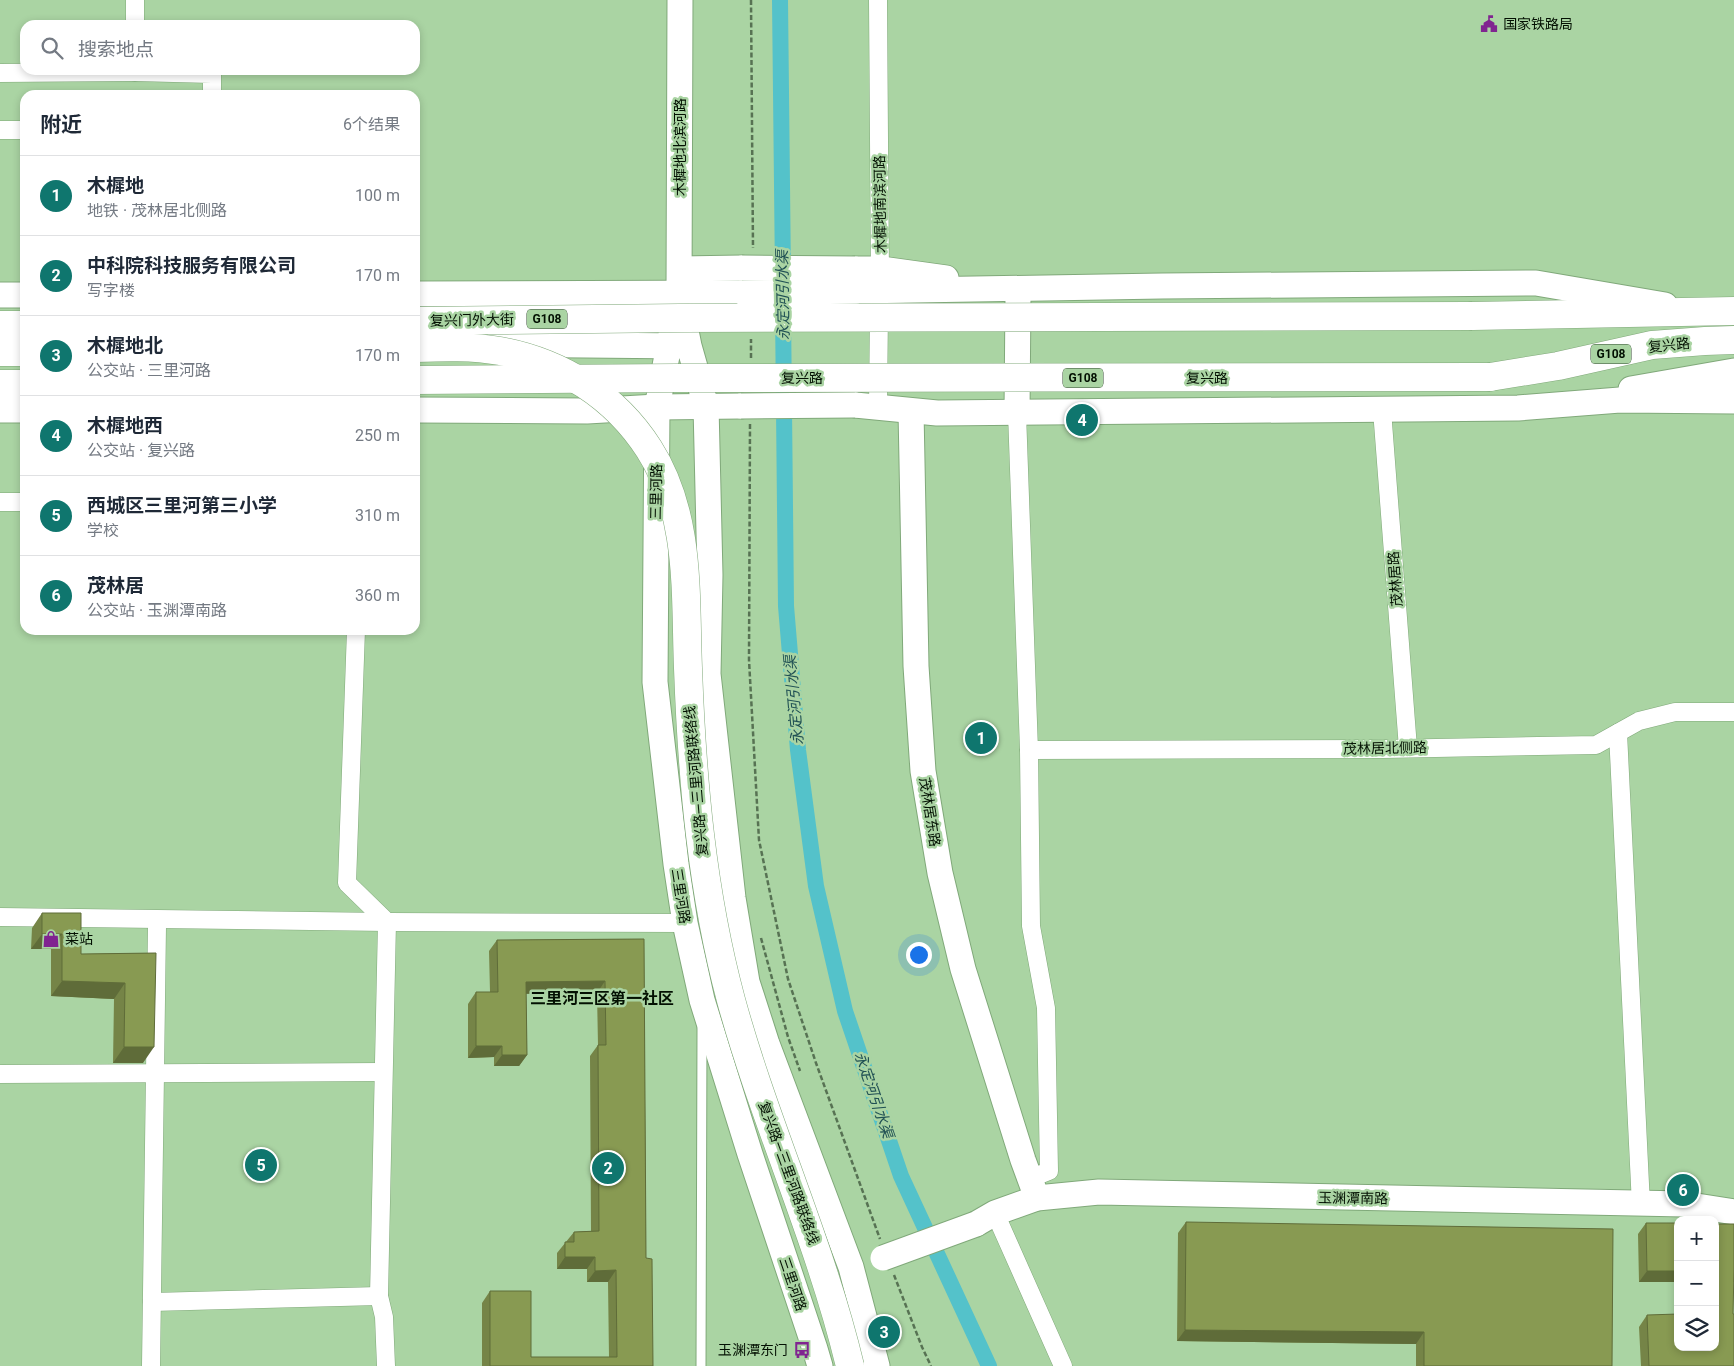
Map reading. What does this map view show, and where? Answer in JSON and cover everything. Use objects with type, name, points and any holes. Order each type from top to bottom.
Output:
[{"type":"main road","name":"G108","points":[[679,306],[1472,316],[1734,311]]},
{"type":"main road","name":"复兴门外大街","points":[[420,321],[679,306]]},
{"type":"main road","points":[[0,325],[20,325]]},
{"type":"main road","name":"复兴路","points":[[420,380],[1490,378],[1558,366],[1652,345],[1734,340]]},
{"type":"main road","name":"复兴路—三里河路联络线","points":[[420,348],[469,348],[500,351],[535,360],[572,375],[611,404],[638,433],[659,465],[669,488],[678,515],[682,537],[690,719],[698,827],[722,962],[751,1067],[821,1263],[840,1324],[850,1366]]},
{"type":"main road","points":[[0,352],[20,352]]},
{"type":"main road","points":[[0,384],[20,384]]},
{"type":"street","points":[[135,0],[135,20]]},
{"type":"street","name":"木樨地北滨河路","points":[[679,346],[680,0]]},
{"type":"street","name":"木樨地南滨河路","points":[[867,406],[868,280],[878,0]]},
{"type":"street","points":[[0,73],[20,73]]},
{"type":"street","points":[[212,75],[212,90]]},
{"type":"street","points":[[0,130],[20,130]]},
{"type":"street","points":[[680,269],[713,269],[747,260],[868,280],[1018,288],[1536,283],[1705,312]]},
{"type":"street","points":[[679,306],[713,269]]},
{"type":"street","points":[[420,294],[488,294],[679,306],[744,293],[868,280]]},
{"type":"street","points":[[1018,288],[1017,413],[1029,750],[1031,926],[1046,1008],[1049,1171],[1033,1189]]},
{"type":"street","points":[[0,294],[20,294]]},
{"type":"street","points":[[488,294],[489,410]]},
{"type":"street","points":[[488,344],[679,346],[706,406],[710,576],[708,674],[733,898],[747,982],[767,1044],[851,1267],[876,1366]]},
{"type":"street","name":"三里河路","points":[[679,346],[657,406],[654,682],[676,864],[685,923],[702,1000],[750,1154],[816,1348],[820,1366]]},
{"type":"street","points":[[1518,408],[1734,372]]},
{"type":"street","points":[[420,410],[587,411],[657,406],[706,406],[745,415],[867,406],[938,413],[1518,408],[1620,400],[1734,384]]},
{"type":"street","points":[[1620,400],[1734,401]]},
{"type":"street","points":[[0,410],[20,410]]},
{"type":"street","name":"茂林居路","points":[[1382,410],[1408,748]]},
{"type":"street","name":"茂林居东路","points":[[911,411],[916,666],[924,771],[940,873],[963,970],[1033,1189]]},
{"type":"street","points":[[0,502],[20,502]]},
{"type":"street","points":[[356,635],[346,883],[386,922],[379,1296],[384,1317],[386,1366]]},
{"type":"street","points":[[654,682],[670,668],[692,666],[708,674]]},
{"type":"street","name":"茂林居北侧路","points":[[1029,750],[1596,745],[1639,721],[1675,712],[1734,712]]},
{"type":"street","points":[[1618,733],[1641,1204]]},
{"type":"street","points":[[0,917],[386,922],[685,923]]},
{"type":"street","points":[[151,1366],[157,926]]},
{"type":"street","points":[[702,1000],[747,982]]},
{"type":"street","points":[[0,1074],[383,1072]]},
{"type":"street","name":"玉渊潭南路","points":[[851,1267],[887,1260],[986,1219],[1033,1189],[1684,1204],[1734,1212]]},
{"type":"street","points":[[986,1219],[1063,1366]]},
{"type":"street","points":[[152,1302],[379,1296]]},
{"type":"lane","points":[[701,1366],[702,1000]]},
{"type":"path","points":[[747,260],[751,0]]},
{"type":"path","points":[[751,366],[752,337]]},
{"type":"path","points":[[745,415],[749,660],[759,840],[788,978],[816,1063],[887,1260],[931,1366]]},
{"type":"path","points":[[759,930],[783,1020],[801,1074]]},
{"type":"building","points":[[42,913],[81,913],[81,954],[156,953],[154,1047],[124,1047],[125,983],[62,981],[62,934],[42,934]]},
{"type":"building","points":[[644,939],[646,1258],[652,1259],[653,1366],[490,1366],[490,1291],[531,1291],[531,1357],[617,1357],[616,1270],[595,1271],[595,1257],[565,1257],[565,1242],[574,1242],[574,1232],[599,1231],[598,1045],[606,1045],[605,981],[526,982],[527,1055],[502,1055],[502,1046],[476,1046],[476,992],[498,992],[497,940]]},
{"type":"building","points":[[1186,1222],[1613,1229],[1612,1366],[1424,1366],[1424,1332],[1185,1330]]},
{"type":"building","points":[[1646,1223],[1674,1223],[1674,1271],[1647,1271]]},
{"type":"building","points":[[1719,1224],[1734,1224],[1734,1366],[1649,1366],[1647,1315],[1674,1314],[1674,1351],[1719,1351]]},
{"type":"waterway","name":"永定河引水渠","points":[[780,0],[783,277]]},
{"type":"waterway","name":"永定河引水渠","points":[[783,309],[786,606],[798,750],[816,886],[845,1011],[901,1176],[989,1366]]},
{"type":"place","name":"国家铁路局","points":[[1489,24]]},
{"type":"place","name":"木樨地西","points":[[1082,420]]},
{"type":"place","name":"木樨地","points":[[981,738]]},
{"type":"place","name":"菜站","points":[[51,939]]},
{"type":"place","name":"西城区三里河第三小学","points":[[261,1165]]},
{"type":"place","name":"中科院科技服务有限公司","points":[[608,1168]]},
{"type":"place","name":"茂林居","points":[[1683,1190]]},
{"type":"place","name":"木樨地北","points":[[884,1332]]},
{"type":"place","name":"玉渊潭东门","points":[[802,1350]]},
{"type":"district","name":"三里河三区第一社区","points":[[602,998]]}]
